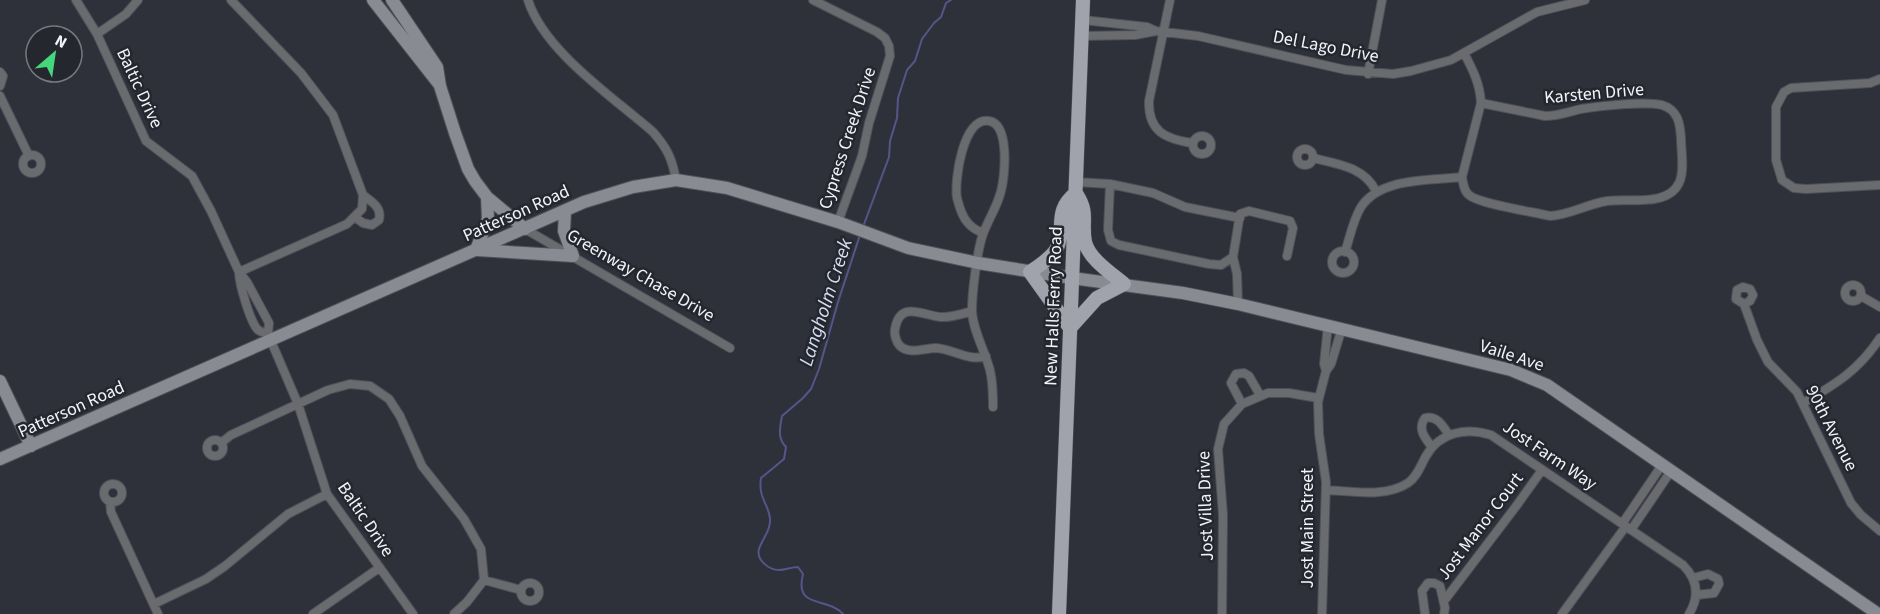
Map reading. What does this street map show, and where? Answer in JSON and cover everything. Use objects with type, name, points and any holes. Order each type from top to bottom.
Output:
[{"type":"main road","name":"Greenway Chase Drive","points":[[373,0],[440,86]]},
{"type":"main road","name":"Greenway Chase Drive","points":[[392,0],[433,58],[468,169],[487,196],[525,229]]},
{"type":"main road","name":"New Halls Ferry Road","points":[[1059,614],[1083,0]]},
{"type":"main road","name":"Patterson Road","points":[[0,459],[269,337],[585,202],[633,187],[676,180],[727,188],[840,223],[908,248],[978,263],[1072,278]]},
{"type":"main road","points":[[1076,188],[1085,212],[1084,237],[1088,250],[1124,284],[1097,298],[1070,328],[1030,272],[1051,256],[1056,249],[1060,214],[1076,188]]},
{"type":"main road","points":[[487,196],[488,219],[476,250],[573,256],[564,231],[565,212]]},
{"type":"main road","name":"Vaile Ave","points":[[1072,278],[1183,293],[1239,304],[1511,370],[1547,385],[1878,614]]},
{"type":"main road","points":[[0,381],[31,446]]},
{"type":"street","name":"Baltic Drive","points":[[76,0],[97,34],[146,141],[192,176],[212,211],[239,272],[239,281],[258,330],[269,337],[298,404],[327,494],[413,614]]},
{"type":"street","points":[[97,34],[126,14],[138,0]]},
{"type":"street","points":[[231,0],[301,73],[333,115],[363,195],[362,209],[347,224],[239,272]]},
{"type":"street","points":[[528,0],[538,24],[556,47],[658,138],[673,160],[676,180]]},
{"type":"street","name":"Cypress Creek Drive","points":[[813,0],[877,32],[889,46],[888,67],[840,223]]},
{"type":"street","points":[[1170,0],[1160,31],[1148,112],[1151,122],[1164,135],[1173,140],[1192,143]]},
{"type":"street","points":[[1368,74],[1382,0]]},
{"type":"street","name":"Del Lago Drive","points":[[1083,20],[1147,27],[1198,36],[1368,74],[1393,74],[1451,60],[1538,12],[1585,0]]},
{"type":"street","name":"Del Lago Drive","points":[[1082,36],[1135,35],[1160,31]]},
{"type":"street","points":[[1345,252],[1362,206],[1377,191],[1396,184],[1462,177],[1481,103],[1478,81],[1464,53]]},
{"type":"street","points":[[0,72],[3,76],[0,86]]},
{"type":"street","points":[[1880,79],[1870,83],[1791,88],[1779,99],[1775,117],[1778,174],[1787,184],[1794,188],[1806,189],[1880,185]]},
{"type":"street","points":[[0,96],[29,156]]},
{"type":"street","name":"Karsten Drive","points":[[1462,177],[1464,187],[1470,196],[1550,216],[1607,201],[1665,197],[1680,182],[1680,128],[1675,112],[1667,107],[1650,104],[1590,108],[1545,116],[1481,103]]},
{"type":"street","points":[[983,233],[968,223],[962,212],[957,198],[957,179],[967,138],[976,124],[989,121],[1000,129],[1005,151],[1004,171],[1002,191],[983,233],[972,311],[990,369],[993,407]]},
{"type":"street","points":[[1313,158],[1352,168],[1372,183],[1377,191]]},
{"type":"street","points":[[1110,184],[1108,230],[1111,241],[1119,245],[1209,264],[1221,265],[1233,257]]},
{"type":"street","points":[[1076,188],[1110,184],[1153,193],[1185,207],[1240,218]]},
{"type":"street","points":[[355,217],[363,223],[372,225],[379,220],[378,208],[363,195]]},
{"type":"street","points":[[1239,304],[1237,274],[1233,257],[1240,214],[1250,211],[1290,221],[1293,228],[1287,256]]},
{"type":"street","name":"Greenway Chase Drive","points":[[525,229],[730,348]]},
{"type":"street","points":[[1861,296],[1880,307]]},
{"type":"street","name":"90th Avenue","points":[[1744,304],[1768,362],[1797,392],[1851,503],[1861,516],[1880,531]]},
{"type":"street","points":[[972,311],[948,317],[910,311],[901,315],[897,321],[896,339],[900,346],[907,350],[938,348],[971,357],[986,356]]},
{"type":"street","name":"Jost Main Street","points":[[1326,371],[1324,364],[1328,325]]},
{"type":"street","name":"Jost Main Street","points":[[1322,614],[1326,490],[1319,434],[1318,398],[1342,328]]},
{"type":"street","points":[[1803,403],[1845,378],[1866,358],[1880,338]]},
{"type":"street","points":[[1242,404],[1231,383],[1236,374],[1244,373],[1249,376],[1260,395]]},
{"type":"street","points":[[221,443],[231,435],[328,390],[350,384],[370,386],[389,399],[400,416],[422,466],[464,519],[481,549],[484,580],[467,602],[454,614]]},
{"type":"street","name":"Jost Villa Drive","points":[[1222,614],[1223,514],[1218,449],[1224,424],[1242,404],[1260,395],[1278,392],[1318,398]]},
{"type":"street","points":[[1432,447],[1422,432],[1425,418],[1435,419],[1449,435]]},
{"type":"street","name":"Jost Farm Way","points":[[1326,490],[1384,492],[1397,488],[1409,482],[1418,473],[1432,447],[1449,435],[1464,431],[1478,431],[1491,435],[1627,526],[1683,565],[1693,578]]},
{"type":"street","points":[[1562,614],[1627,526],[1666,468]]},
{"type":"street","name":"Jost Manor Court","points":[[1444,601],[1542,470]]},
{"type":"street","points":[[154,604],[206,579],[288,514],[327,494]]},
{"type":"street","points":[[110,502],[111,512],[158,614]]},
{"type":"street","points":[[313,614],[379,568]]},
{"type":"street","points":[[1689,614],[1697,595],[1693,578],[1708,574],[1718,579],[1719,584],[1714,593],[1697,595]]},
{"type":"street","points":[[484,580],[521,590]]},
{"type":"street","name":"Jost Manor Court","points":[[1425,614],[1422,591],[1428,583],[1440,586],[1444,601],[1444,614]]},
{"type":"waterway","name":"Langholm Creek","points":[[863,227],[889,157],[890,141],[897,118],[898,98],[907,70],[915,61],[922,39],[941,17],[946,3],[951,0]]},
{"type":"waterway","name":"Langholm Creek","points":[[843,614],[829,605],[807,598],[801,585],[803,574],[798,567],[775,570],[767,566],[759,557],[759,549],[770,523],[760,485],[761,478],[784,459],[786,447],[781,440],[780,433],[782,416],[811,389],[860,235]]}]
